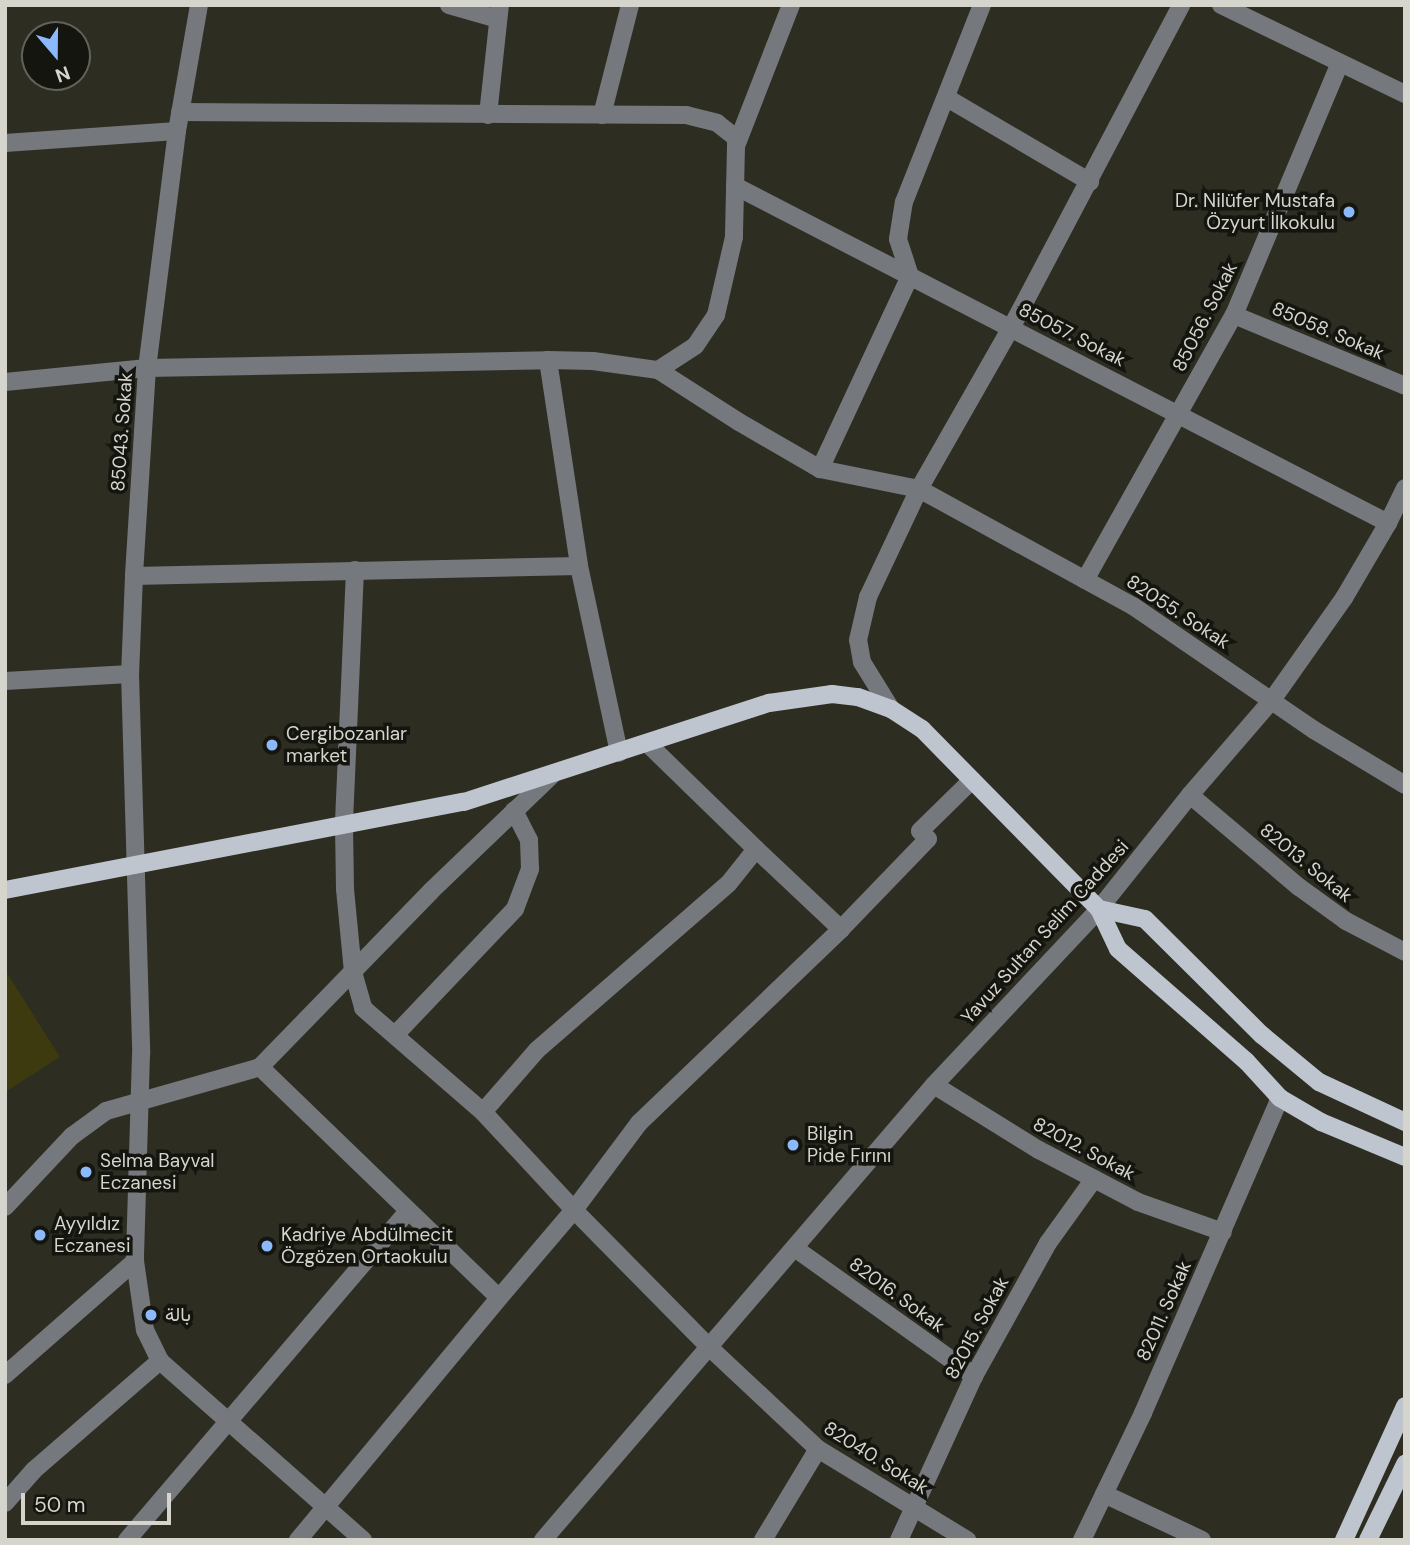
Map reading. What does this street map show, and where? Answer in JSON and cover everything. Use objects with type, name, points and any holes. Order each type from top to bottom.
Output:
[{"type":"main road","points":[[5,890],[464,802],[769,703],[809,696],[858,697],[891,709],[922,729],[1099,909],[1118,949],[1247,1062],[1280,1098],[1321,1122],[1405,1157]]},
{"type":"main road","points":[[1099,909],[1145,919],[1262,1035],[1319,1082],[1405,1122]]},
{"type":"main road","points":[[1344,1540],[1405,1406]]},
{"type":"main road","points":[[1368,1540],[1405,1464]]},
{"type":"street","name":"85043. Sokak","points":[[160,1361],[145,1331],[135,1261],[140,1101],[130,674],[147,368],[177,131],[199,5]]},
{"type":"street","points":[[449,5],[499,12],[488,114]]},
{"type":"street","points":[[602,116],[629,5]]},
{"type":"street","points":[[736,146],[791,5]]},
{"type":"street","points":[[820,469],[911,276],[898,239],[904,202],[982,5]]},
{"type":"street","points":[[891,709],[862,662],[858,640],[868,597],[919,489],[1011,328],[1181,5]]},
{"type":"street","points":[[1222,5],[1405,94]]},
{"type":"street","name":"85056. Sokak","points":[[1085,580],[1234,315],[1340,63]]},
{"type":"street","points":[[947,98],[1090,182]]},
{"type":"street","points":[[5,382],[147,368],[548,360],[593,361],[658,370],[695,346],[716,315],[734,237],[736,146],[736,138],[717,123],[686,115],[180,112]]},
{"type":"street","points":[[5,143],[177,131]]},
{"type":"street","name":"85057. Sokak","points":[[735,186],[1179,412],[1388,523]]},
{"type":"street","name":"85058. Sokak","points":[[1234,315],[1405,386]]},
{"type":"street","points":[[548,360],[579,566],[619,752]]},
{"type":"street","name":"82055. Sokak","points":[[658,370],[739,422],[820,469],[919,489],[1133,606],[1314,730],[1405,785]]},
{"type":"street","name":"Yavuz Sultan Selim Caddesi","points":[[543,1540],[934,1085],[1099,909],[1190,795],[1272,700],[1344,598],[1388,523],[1405,488]]},
{"type":"street","points":[[134,576],[579,566]]},
{"type":"street","name":"82040. Sokak","points":[[355,570],[344,825],[345,889],[353,972],[363,1009],[483,1112],[574,1210],[709,1347],[818,1449],[967,1540]]},
{"type":"street","points":[[5,681],[130,674]]},
{"type":"street","points":[[647,743],[841,929]]},
{"type":"street","points":[[8,1199],[72,1136],[106,1111],[260,1066],[430,891],[553,774]]},
{"type":"street","points":[[298,1540],[574,1210],[639,1123],[841,929],[928,839],[920,831],[972,780]]},
{"type":"street","name":"82013. Sokak","points":[[1190,795],[1299,887],[1346,921],[1404,948]]},
{"type":"street","points":[[395,1035],[516,909],[530,869],[529,840],[514,811]]},
{"type":"street","points":[[483,1112],[537,1050],[729,883],[756,849]]},
{"type":"street","points":[[260,1066],[407,1212],[499,1298]]},
{"type":"street","name":"82012. Sokak","points":[[934,1085],[1040,1150],[1138,1202],[1223,1232]]},
{"type":"street","name":"82011. Sokak","points":[[1082,1540],[1223,1232],[1280,1098]]},
{"type":"street","name":"82015. Sokak","points":[[899,1540],[974,1376],[1048,1243],[1094,1179]]},
{"type":"street","points":[[127,1540],[407,1212]]},
{"type":"street","name":"82016. Sokak","points":[[796,1248],[974,1376]]},
{"type":"street","points":[[5,1375],[135,1261]]},
{"type":"street","points":[[5,1503],[34,1470],[160,1361],[363,1540]]},
{"type":"street","points":[[763,1540],[818,1449]]},
{"type":"street","points":[[1104,1493],[1202,1540]]},
{"type":"shaded area","points":[[5,970],[60,1057],[5,1092]]},
{"type":"place","name":"Dr. Nilüfer Mustafa Özyurt İlkokulu","points":[[1349,212]]},
{"type":"place","name":"Cergibozanlar market","points":[[272,745]]},
{"type":"place","name":"Bilgin Pide Fırını","points":[[793,1145]]},
{"type":"place","name":"Selma Bayval Eczanesi","points":[[86,1172]]},
{"type":"place","name":"Ayyıldız Eczanesi","points":[[40,1235]]},
{"type":"place","name":"Kadriye Abdülmecit Özgözen Ortaokulu","points":[[267,1246]]},
{"type":"place","name":"بالة","points":[[151,1315]]}]
